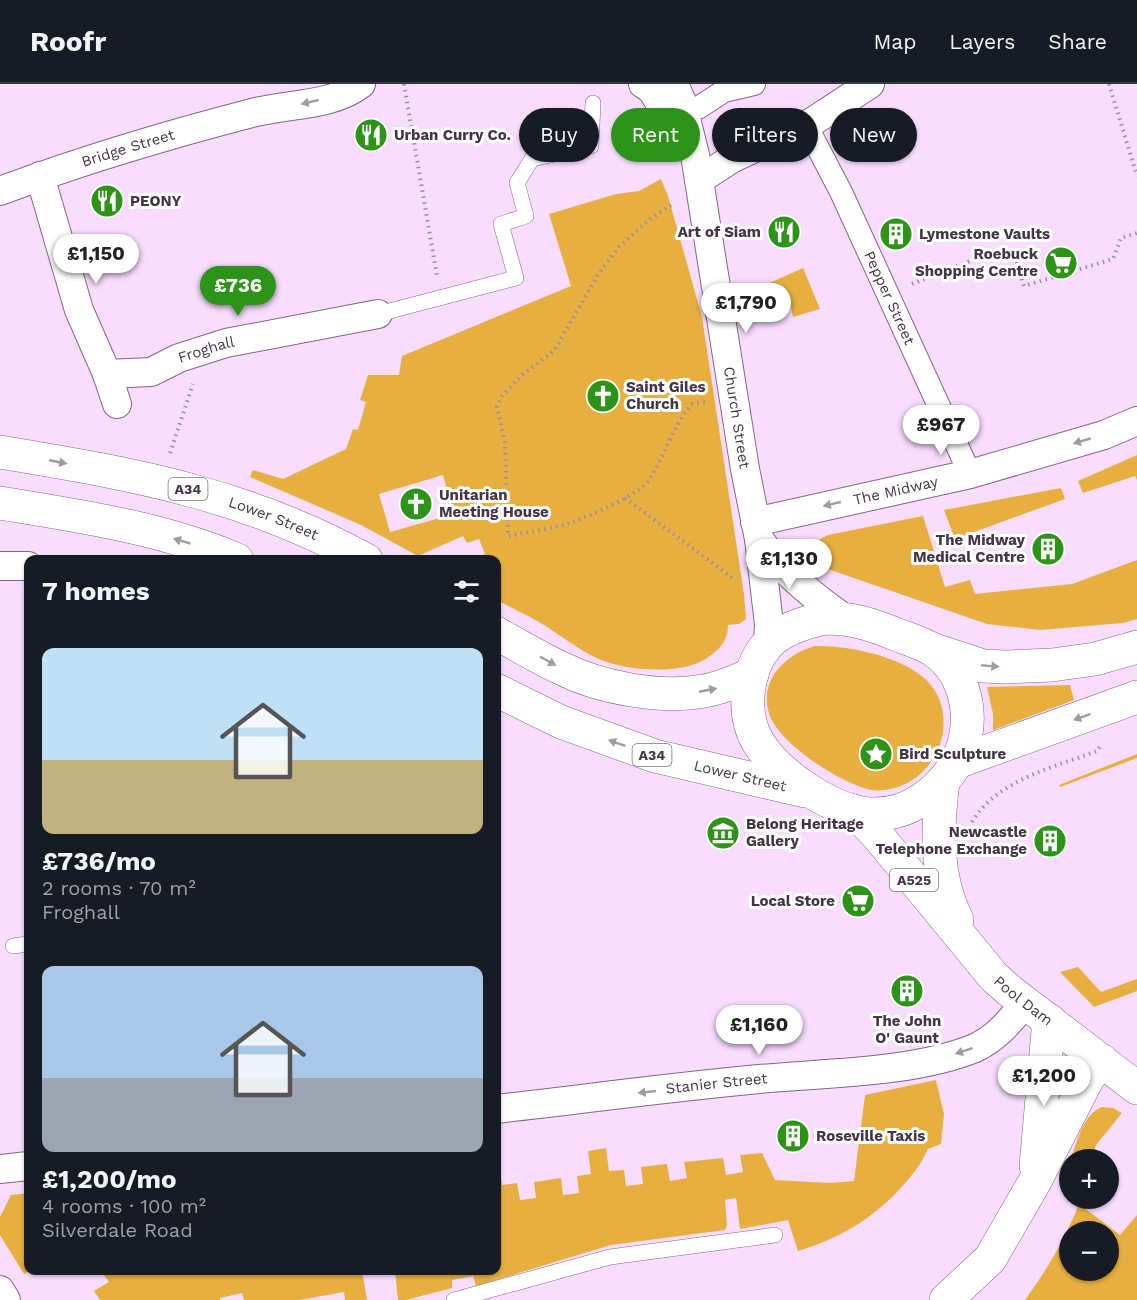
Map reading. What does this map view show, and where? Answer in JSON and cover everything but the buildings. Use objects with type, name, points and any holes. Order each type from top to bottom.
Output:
[{"type":"main road","name":"Lower Street","points":[[0,452],[199,492],[291,525],[355,555]]},
{"type":"main road","points":[[0,503],[124,526],[172,538],[222,555]]},
{"type":"main road","points":[[1137,647],[1084,661],[1052,665],[983,666],[934,651],[916,641],[862,621],[825,618],[808,621],[777,636],[768,644],[760,655],[752,674],[748,697],[749,721],[757,741],[782,770],[816,794],[854,811],[870,814],[890,813],[909,808],[950,772],[1137,697]]},
{"type":"main road","points":[[501,636],[562,669],[598,683],[629,690],[702,692],[728,685],[752,674]]},
{"type":"main road","points":[[934,651],[948,664],[959,680],[966,699],[968,721],[965,741],[950,772]]},
{"type":"main road","name":"Lower Street","points":[[502,696],[561,722],[655,756],[816,794]]},
{"type":"main road","name":"Pool Dam","points":[[950,772],[939,820],[940,867],[948,902],[973,951]]},
{"type":"main road","name":"Pool Dam","points":[[854,811],[878,836],[994,977],[1137,1088]]},
{"type":"main road","points":[[1034,1183],[1037,1012]]},
{"type":"main road","points":[[946,1300],[990,1258],[1034,1183],[1088,1078],[1101,1060]]},
{"type":"street","name":"Bridge Street","points":[[256,111],[271,102],[278,94],[279,84]]},
{"type":"street","name":"Bridge Street","points":[[0,191],[154,139],[256,111],[291,107],[349,93],[361,84]]},
{"type":"street","points":[[643,84],[651,89],[697,167],[717,162]]},
{"type":"street","name":"Church Street","points":[[674,84],[682,102],[697,167],[745,469],[757,530],[769,624],[768,644]]},
{"type":"street","points":[[698,108],[724,91],[754,84]]},
{"type":"street","points":[[818,116],[870,84]]},
{"type":"street","name":"Pepper Street","points":[[818,147],[841,192],[970,474]]},
{"type":"street","points":[[40,176],[79,310],[107,374],[117,404]]},
{"type":"street","name":"Froghall","points":[[107,374],[151,372],[179,358],[226,343],[378,314]]},
{"type":"street","name":"The Midway","points":[[757,530],[970,474],[1104,435],[1137,421]]},
{"type":"street","name":"Church Street","points":[[757,530],[773,557],[815,598],[844,618]]},
{"type":"street","points":[[0,566],[24,566]]},
{"type":"street","name":"Stanier Street","points":[[501,1108],[744,1081],[907,1066],[985,1043],[1003,1029],[1037,1012]]},
{"type":"street","points":[[0,1169],[24,1166]]},
{"type":"street","points":[[0,1290],[6,1300]]},
{"type":"lane","points":[[378,314],[516,278],[501,224],[526,216],[518,183],[532,159],[591,146],[592,103]]},
{"type":"lane","points":[[454,1300],[610,1257],[776,1234]]},
{"type":"path","points":[[404,84],[440,298]]},
{"type":"path","points":[[1109,84],[1137,176]]},
{"type":"path","points":[[671,205],[650,219],[619,247],[599,273],[554,351],[511,384],[496,407],[505,441],[508,536],[573,522],[625,498],[647,483],[683,414],[692,404],[708,402]]},
{"type":"path","points":[[887,294],[970,261],[1014,249],[1024,286],[1113,259],[1121,238],[1137,233]]},
{"type":"path","points":[[161,483],[204,350]]},
{"type":"path","points":[[625,498],[735,580],[733,568]]},
{"type":"path","points":[[969,831],[973,820],[988,802],[1006,787],[1097,752]]},
{"type":"shaded area","points":[[661,179],[668,196],[702,317],[744,594],[746,619],[739,624],[728,625],[724,641],[718,649],[704,660],[669,669],[641,669],[604,661],[584,651],[540,622],[501,602],[501,555],[482,555],[485,554],[479,539],[467,543],[463,536],[416,555],[361,525],[250,477],[253,470],[283,479],[346,449],[353,429],[358,430],[366,402],[360,400],[368,375],[399,375],[402,356],[571,286],[549,214],[616,194],[639,191]],"holes":[[[443,475],[454,514],[390,532],[379,494]]]},
{"type":"shaded area","points":[[803,268],[820,309],[793,317],[789,298],[770,301],[767,284]]},
{"type":"shaded area","points":[[1137,455],[1137,480],[1135,476],[1083,493],[1078,481]]},
{"type":"shaded area","points":[[1061,488],[1065,499],[955,539],[944,510]]},
{"type":"shaded area","points":[[923,516],[945,587],[970,580],[975,594],[1072,584],[1137,560],[1137,619],[1123,623],[1040,630],[987,624],[822,567],[810,560],[815,544],[828,535]]},
{"type":"shaded area","points":[[815,646],[842,647],[887,658],[913,670],[935,690],[944,722],[942,738],[936,754],[914,779],[898,787],[884,790],[871,790],[859,786],[814,762],[799,751],[776,727],[767,704],[767,692],[771,681],[776,671],[784,663],[793,656]]},
{"type":"shaded area","points":[[1070,685],[1074,700],[993,730],[993,714],[987,687]]},
{"type":"shaded area","points":[[1137,754],[1137,758],[1060,787],[1059,785]]},
{"type":"shaded area","points":[[1078,967],[1101,992],[1137,979],[1137,991],[1094,1007],[1060,972]]},
{"type":"shaded area","points":[[936,1080],[944,1114],[941,1144],[928,1149],[919,1166],[887,1202],[840,1235],[798,1251],[788,1220],[740,1229],[736,1198],[725,1200],[727,1225],[725,1230],[611,1245],[476,1286],[473,1276],[452,1280],[452,1288],[398,1300],[395,1275],[501,1275],[501,1176],[502,1185],[517,1183],[520,1200],[536,1198],[534,1182],[561,1178],[563,1195],[579,1193],[577,1176],[591,1174],[588,1151],[606,1148],[609,1171],[624,1170],[626,1186],[643,1184],[641,1167],[667,1164],[670,1181],[687,1178],[684,1162],[723,1158],[726,1175],[743,1172],[740,1155],[762,1153],[775,1180],[830,1183],[854,1181],[865,1095]]},
{"type":"shaded area","points":[[1102,1107],[1113,1108],[1122,1113],[1095,1149],[1074,1149],[1085,1122]]},
{"type":"shaded area","points":[[24,1193],[24,1274],[0,1235],[0,1217],[11,1195]]},
{"type":"shaded area","points":[[1077,1209],[1086,1209],[1101,1221],[1072,1221]]},
{"type":"shaded area","points":[[1137,1215],[1137,1300],[1025,1300],[1059,1247],[1059,1281],[1119,1281],[1119,1234]]},
{"type":"shaded area","points":[[104,1275],[363,1275],[367,1300],[345,1300],[344,1292],[300,1300],[244,1300],[242,1293],[220,1298],[220,1300],[100,1300],[94,1291],[109,1282]]},
{"type":"place","name":"Urban Curry Co.","points":[[371,135]]},
{"type":"place","name":"PEONY","points":[[107,201]]},
{"type":"place","name":"Art of Siam","points":[[784,232]]},
{"type":"place","name":"Lymestone Vaults","points":[[896,234]]},
{"type":"place","name":"Roebuck Shopping Centre","points":[[1061,263]]},
{"type":"place","name":"Saint Giles Church","points":[[603,396]]},
{"type":"place","name":"Unitarian Meeting House","points":[[416,504]]},
{"type":"place","name":"The Midway Medical Centre","points":[[1048,549]]},
{"type":"place","name":"Bird Sculpture","points":[[876,754]]},
{"type":"place","name":"Belong Heritage Gallery","points":[[723,833]]},
{"type":"place","name":"Newcastle Telephone Exchange","points":[[1050,841]]},
{"type":"place","name":"Local Store","points":[[858,901]]},
{"type":"place","name":"The John O' Gaunt","points":[[907,991]]},
{"type":"place","name":"Roseville Taxis","points":[[793,1136]]}]
